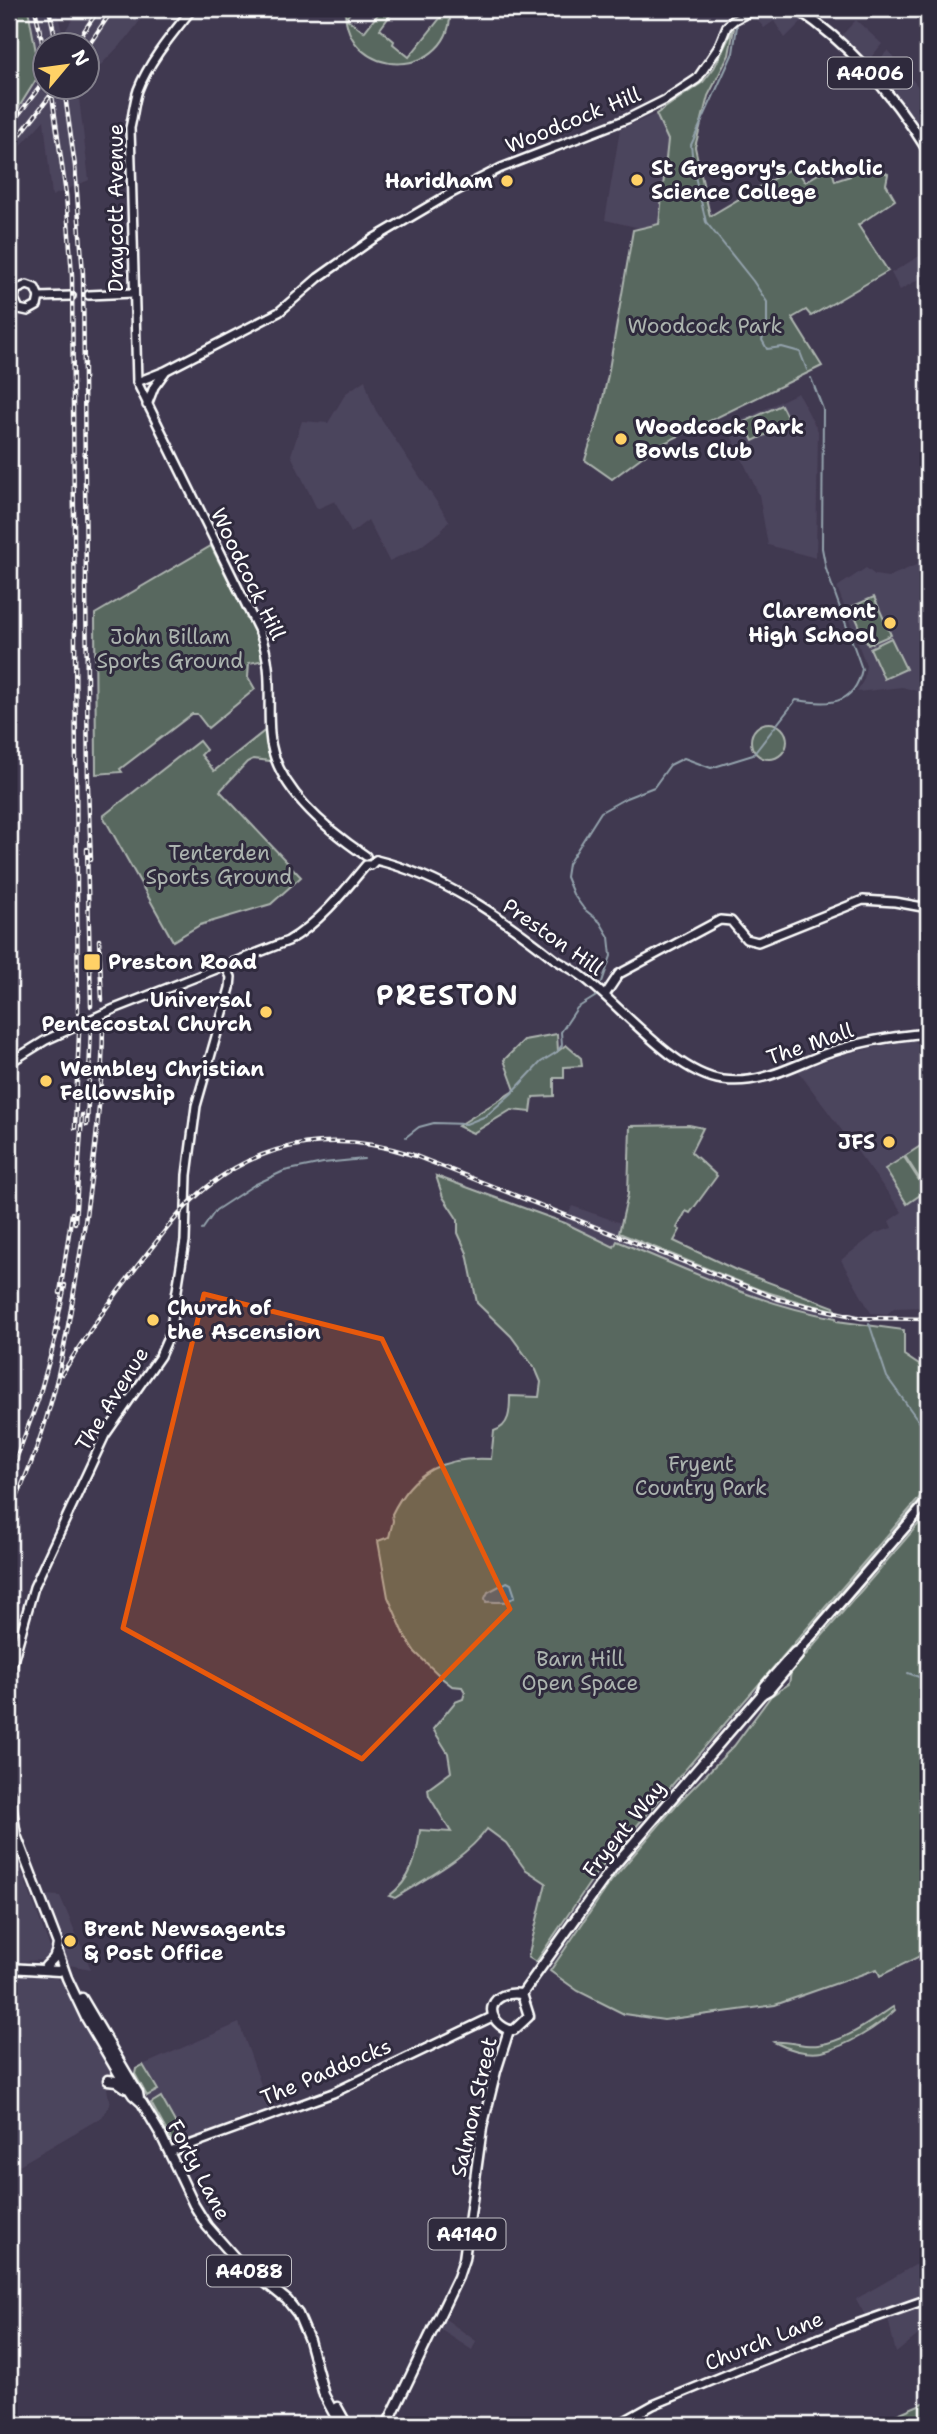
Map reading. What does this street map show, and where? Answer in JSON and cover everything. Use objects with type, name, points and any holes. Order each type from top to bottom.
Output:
[{"type":"main road","name":"A4006","points":[[797,9],[835,37],[867,69],[896,103],[928,151]]},
{"type":"main road","name":"Fryent Way","points":[[522,1994],[611,1868],[762,1694],[769,1690],[798,1656],[800,1649],[928,1501]]},
{"type":"main road","points":[[9,1791],[19,1844],[58,1947],[84,2002],[139,2099]]},
{"type":"main road","points":[[45,1968],[54,1958],[58,1947]]},
{"type":"main road","points":[[58,1947],[63,1968],[82,2010],[129,2089]]},
{"type":"main road","points":[[9,1968],[63,1968]]},
{"type":"main road","points":[[45,1968],[72,1988]]},
{"type":"main road","points":[[502,1994],[522,1994],[529,2016],[520,2026],[509,2030],[492,2017],[496,1998],[502,1994]]},
{"type":"main road","name":"Salmon Street","points":[[387,2425],[464,2259],[482,2128],[509,2030]]},
{"type":"main road","points":[[108,2080],[117,2081],[139,2099]]},
{"type":"main road","name":"Forty Lane","points":[[139,2099],[170,2152],[194,2205],[217,2239],[236,2259],[287,2300],[298,2314],[324,2395],[340,2425]]},
{"type":"main road","name":"Forty Lane","points":[[323,2388],[329,2393],[347,2425]]},
{"type":"street","name":"Draycott Avenue","points":[[137,382],[130,128],[136,93],[166,44],[192,9]]},
{"type":"street","name":"Woodcock Hill","points":[[366,856],[331,830],[280,772],[274,760],[270,732],[270,672],[267,652],[137,382],[165,371],[279,312],[354,252],[448,195],[501,169],[642,113],[685,88],[698,79],[709,64],[727,26],[755,9]]},
{"type":"street","points":[[27,285],[35,288],[40,297],[37,306],[28,311],[19,309],[11,299],[16,290],[27,285]]},
{"type":"street","points":[[89,295],[133,293]]},
{"type":"street","points":[[40,297],[71,296]]},
{"type":"street","points":[[147,405],[153,387],[165,371]]},
{"type":"street","points":[[10,1062],[46,1040],[114,1009],[226,967],[298,935],[350,886],[366,865],[371,865],[376,860],[375,855],[372,853],[366,856],[366,865]]},
{"type":"street","name":"Preston Hill","points":[[376,860],[415,871],[445,885],[541,946],[550,956],[582,976],[605,995],[619,974],[720,920],[731,921],[746,939],[758,942],[863,900],[928,908]]},
{"type":"street","name":"The Avenue","points":[[9,1676],[34,1587],[105,1435],[160,1356],[170,1333],[185,1241],[187,1175],[196,1106],[230,988],[231,977],[226,967]]},
{"type":"street","name":"The Mall","points":[[605,995],[673,1055],[700,1073],[723,1080],[759,1080],[825,1054],[862,1043],[928,1033]]},
{"type":"street","name":"The Paddocks","points":[[170,2152],[333,2093],[492,2017]]},
{"type":"street","name":"Church Lane","points":[[617,2425],[653,2405],[738,2370],[928,2299]]},
{"type":"highlighted area","points":[[204,1294],[382,1339],[510,1609],[362,1759],[123,1628]]},
{"type":"shaded area","points":[[28,9],[56,9],[62,32],[32,33]]},
{"type":"shaded area","points":[[78,9],[132,9],[142,18],[102,64],[102,32],[65,32]]},
{"type":"shaded area","points":[[768,9],[786,9],[803,20],[785,38],[774,21],[764,28],[756,18]]},
{"type":"shaded area","points":[[856,20],[882,44],[868,61],[842,35]]},
{"type":"shaded area","points":[[888,50],[928,99],[928,125],[922,128],[874,67]]},
{"type":"shaded area","points":[[32,86],[32,102],[79,102],[89,180],[52,196],[44,120],[9,159],[9,123]]},
{"type":"shaded area","name":"St Gregory's Catholic Science College","points":[[656,114],[668,140],[659,224],[640,228],[605,220],[620,129]]},
{"type":"shaded area","points":[[923,254],[928,263],[928,274],[900,290],[891,273]]},
{"type":"shaded area","points":[[365,380],[376,411],[450,522],[420,547],[389,561],[368,520],[351,533],[335,501],[317,509],[291,455],[302,421],[328,423],[346,393]]},
{"type":"shaded area","points":[[798,393],[818,431],[816,558],[768,545],[759,495],[727,427]]},
{"type":"shaded area","name":"Claremont High School","points":[[928,560],[928,694],[902,687],[857,692],[864,679],[866,665],[837,587],[866,568],[875,575],[888,577]]},
{"type":"shaded area","name":"JFS","points":[[911,1039],[920,1045],[928,1058],[928,1307],[894,1308],[887,1314],[871,1313],[841,1260],[876,1233],[892,1228],[889,1221],[902,1212],[798,1071],[842,1055]]},
{"type":"shaded area","points":[[572,1206],[673,1241],[736,1270],[834,1307],[836,1321],[795,1314],[622,1251],[565,1223]]},
{"type":"shaded area","points":[[9,1838],[51,1950],[50,1956],[45,1960],[9,1962]]},
{"type":"shaded area","points":[[43,1895],[60,1896],[91,1969],[69,1965]]},
{"type":"shaded area","points":[[9,1972],[45,1972],[61,1981],[89,2033],[109,2062],[109,2069],[119,2081],[107,2088],[110,2105],[102,2117],[9,2171],[9,2036],[15,2034],[16,2019],[14,1992],[9,1992]]},
{"type":"shaded area","points":[[239,2023],[270,2110],[185,2140],[162,2097],[151,2103],[147,2096],[157,2090],[143,2065]]},
{"type":"shaded area","points":[[927,2258],[928,2327],[896,2353],[886,2310],[866,2317],[856,2299]]},
{"type":"shaded area","points":[[444,2318],[476,2341],[472,2350],[438,2328]]},
{"type":"green space","points":[[9,9],[28,9],[32,32],[32,86],[9,123]]},
{"type":"green space","points":[[345,9],[353,9],[347,17]]},
{"type":"green space","points":[[382,9],[393,9],[380,29],[409,57],[445,12],[441,9],[450,9],[447,32],[436,49],[419,59],[400,63],[380,61],[363,51],[350,34],[347,19],[364,32]]},
{"type":"green space","name":"Woodcock Park","points":[[734,28],[729,55],[708,96],[695,147],[710,216],[795,166],[805,182],[831,166],[835,181],[850,176],[847,164],[869,165],[888,174],[886,184],[895,200],[858,225],[888,271],[811,316],[806,310],[792,318],[822,366],[654,448],[612,479],[585,460],[608,375],[633,230],[659,224],[668,140],[656,114],[703,82],[714,68]]},
{"type":"green space","points":[[781,405],[790,423],[753,441],[744,422]]},
{"type":"green space","name":"John Billam Sports Ground","points":[[211,546],[257,637],[265,660],[249,663],[248,677],[255,689],[208,728],[197,714],[192,714],[120,769],[122,772],[96,774],[95,614]]},
{"type":"green space","points":[[874,597],[891,635],[868,645],[851,607]]},
{"type":"green space","points":[[891,638],[906,669],[884,679],[870,648]]},
{"type":"green space","points":[[769,723],[782,728],[787,741],[782,754],[769,759],[756,754],[751,741],[756,728]]},
{"type":"green space","name":"Tenterden Sports Ground","points":[[267,729],[271,761],[253,759],[247,762],[220,791],[301,877],[271,904],[200,925],[173,941],[103,816],[199,741],[206,750],[201,755],[214,771]]},
{"type":"green space","points":[[557,1034],[558,1051],[566,1045],[581,1058],[582,1066],[564,1067],[564,1078],[554,1078],[554,1096],[533,1097],[531,1112],[511,1110],[473,1133],[458,1126],[515,1090],[504,1060],[524,1040]]},
{"type":"green space","points":[[689,1125],[703,1128],[691,1152],[717,1176],[690,1213],[686,1211],[674,1241],[736,1270],[834,1307],[835,1310],[760,1290],[619,1233],[628,1194],[630,1126]]},
{"type":"green space","points":[[928,1141],[928,1192],[905,1156]]},
{"type":"green space","points":[[904,1157],[926,1191],[907,1204],[885,1169]]},
{"type":"green space","name":"Fryent Country Park","points":[[436,1176],[565,1223],[614,1247],[617,1241],[779,1305],[836,1318],[837,1321],[904,1330],[904,1355],[928,1371],[928,1488],[597,1872],[536,1962],[528,1957],[546,1883],[525,1869],[506,1843],[487,1829],[468,1850],[444,1867],[395,1898],[389,1896],[403,1882],[412,1867],[420,1830],[451,1832],[429,1796],[428,1789],[451,1772],[448,1753],[433,1729],[455,1702],[463,1699],[465,1692],[462,1687],[452,1686],[443,1679],[415,1652],[406,1638],[388,1597],[378,1541],[389,1537],[392,1514],[400,1499],[420,1477],[432,1469],[459,1460],[491,1459],[494,1431],[506,1422],[510,1396],[539,1397],[541,1382],[536,1370],[511,1336],[477,1303],[467,1253],[458,1233],[458,1220],[443,1197]]},
{"type":"green space","points":[[928,1491],[928,1496],[788,1657],[786,1656]]},
{"type":"green space","points":[[928,1505],[928,1509],[797,1662],[795,1660]]},
{"type":"green space","points":[[928,1513],[928,1952],[880,1976],[877,1969],[775,2005],[664,2020],[624,2014],[578,1991],[550,1971],[612,1880],[678,1803],[734,1746],[771,1696],[789,1684],[791,1672]]},
{"type":"green space","points":[[893,2007],[895,2010],[871,2030],[822,2052],[803,2052],[774,2042],[812,2045],[828,2043],[857,2030]]},
{"type":"green space","points":[[143,2065],[158,2090],[147,2096],[135,2074],[136,2069]]},
{"type":"green space","points":[[161,2097],[185,2140],[178,2143],[172,2141],[151,2103]]},
{"type":"green space","points":[[928,2401],[928,2425],[872,2425]]},
{"type":"water","points":[[507,1582],[511,1584],[515,1596],[512,1599],[505,1602],[486,1602],[488,1592]]},
{"type":"waterway","points":[[737,26],[733,53],[691,145],[694,172],[706,222],[767,302],[767,326],[762,340],[767,349],[782,347],[800,352],[807,370]]},
{"type":"waterway","points":[[602,982],[611,956],[609,937],[600,922],[584,909],[573,894],[566,877],[568,864],[601,812],[654,787],[670,765],[684,758],[711,768],[753,755],[796,700],[818,703],[838,701],[853,691],[858,681],[862,669],[826,569],[822,548],[823,409],[811,378]]},
{"type":"waterway","points":[[406,1137],[419,1127],[434,1123],[466,1124],[486,1116],[541,1062],[557,1052],[562,1045],[561,1032],[577,1008],[598,995]]},
{"type":"waterway","points":[[202,1230],[216,1210],[254,1185],[284,1171],[323,1163],[364,1159]]},
{"type":"waterway","points":[[9,1298],[14,1298]]},
{"type":"waterway","points":[[869,1323],[887,1377],[928,1434]]},
{"type":"waterway","points":[[908,1673],[919,1677]]},
{"type":"tunnel","points":[[71,296],[89,295]]},
{"type":"railway","points":[[35,9],[40,32]]},
{"type":"railway","points":[[49,9],[54,32]]},
{"type":"railway","points":[[83,32],[99,9]]},
{"type":"railway","points":[[97,32],[113,9]]},
{"type":"railway","points":[[9,127],[32,97]]},
{"type":"railway","points":[[9,149],[45,102]]},
{"type":"railway","points":[[53,102],[66,194],[72,275],[78,1012]]},
{"type":"railway","points":[[66,102],[75,166],[83,274],[91,860]]},
{"type":"railway","points":[[87,849],[91,1006]]},
{"type":"railway","points":[[99,940],[102,1000]]},
{"type":"railway","points":[[9,1513],[38,1443],[66,1339],[94,1152],[100,1100],[103,1021]]},
{"type":"railway","points":[[87,1125],[91,1027]]},
{"type":"railway","points":[[75,1128],[79,1033]]},
{"type":"railway","points":[[75,1223],[82,1115]]},
{"type":"railway","points":[[62,1374],[131,1274],[172,1222],[206,1188],[229,1171],[254,1158],[279,1149],[332,1142],[386,1147],[413,1155],[778,1299],[861,1318],[928,1319]]},
{"type":"railway","points":[[60,1293],[72,1213]]},
{"type":"railway","points":[[54,1336],[65,1285]]},
{"type":"railway","points":[[9,1478],[38,1400],[58,1329]]},
{"type":"place","name":"St Gregory's Catholic Science College","points":[[637,180]]},
{"type":"place","name":"Haridham","points":[[507,181]]},
{"type":"place","name":"Woodcock Park Bowls Club","points":[[621,439]]},
{"type":"place","name":"Claremont High School","points":[[890,623]]},
{"type":"place","name":"Preston Road","points":[[92,962]]},
{"type":"place","name":"Universal Pentecostal Church","points":[[266,1012]]},
{"type":"place","name":"Wembley Christian Fellowship","points":[[46,1081]]},
{"type":"place","name":"JFS","points":[[889,1142]]},
{"type":"place","name":"Church of the Ascension","points":[[153,1320]]},
{"type":"place","name":"Brent Newsagents & Post Office","points":[[70,1941]]},
{"type":"district","name":"PRESTON","points":[[448,995]]},
{"type":"park label","name":"Barn Hill Open Space","points":[[580,1671]]}]
